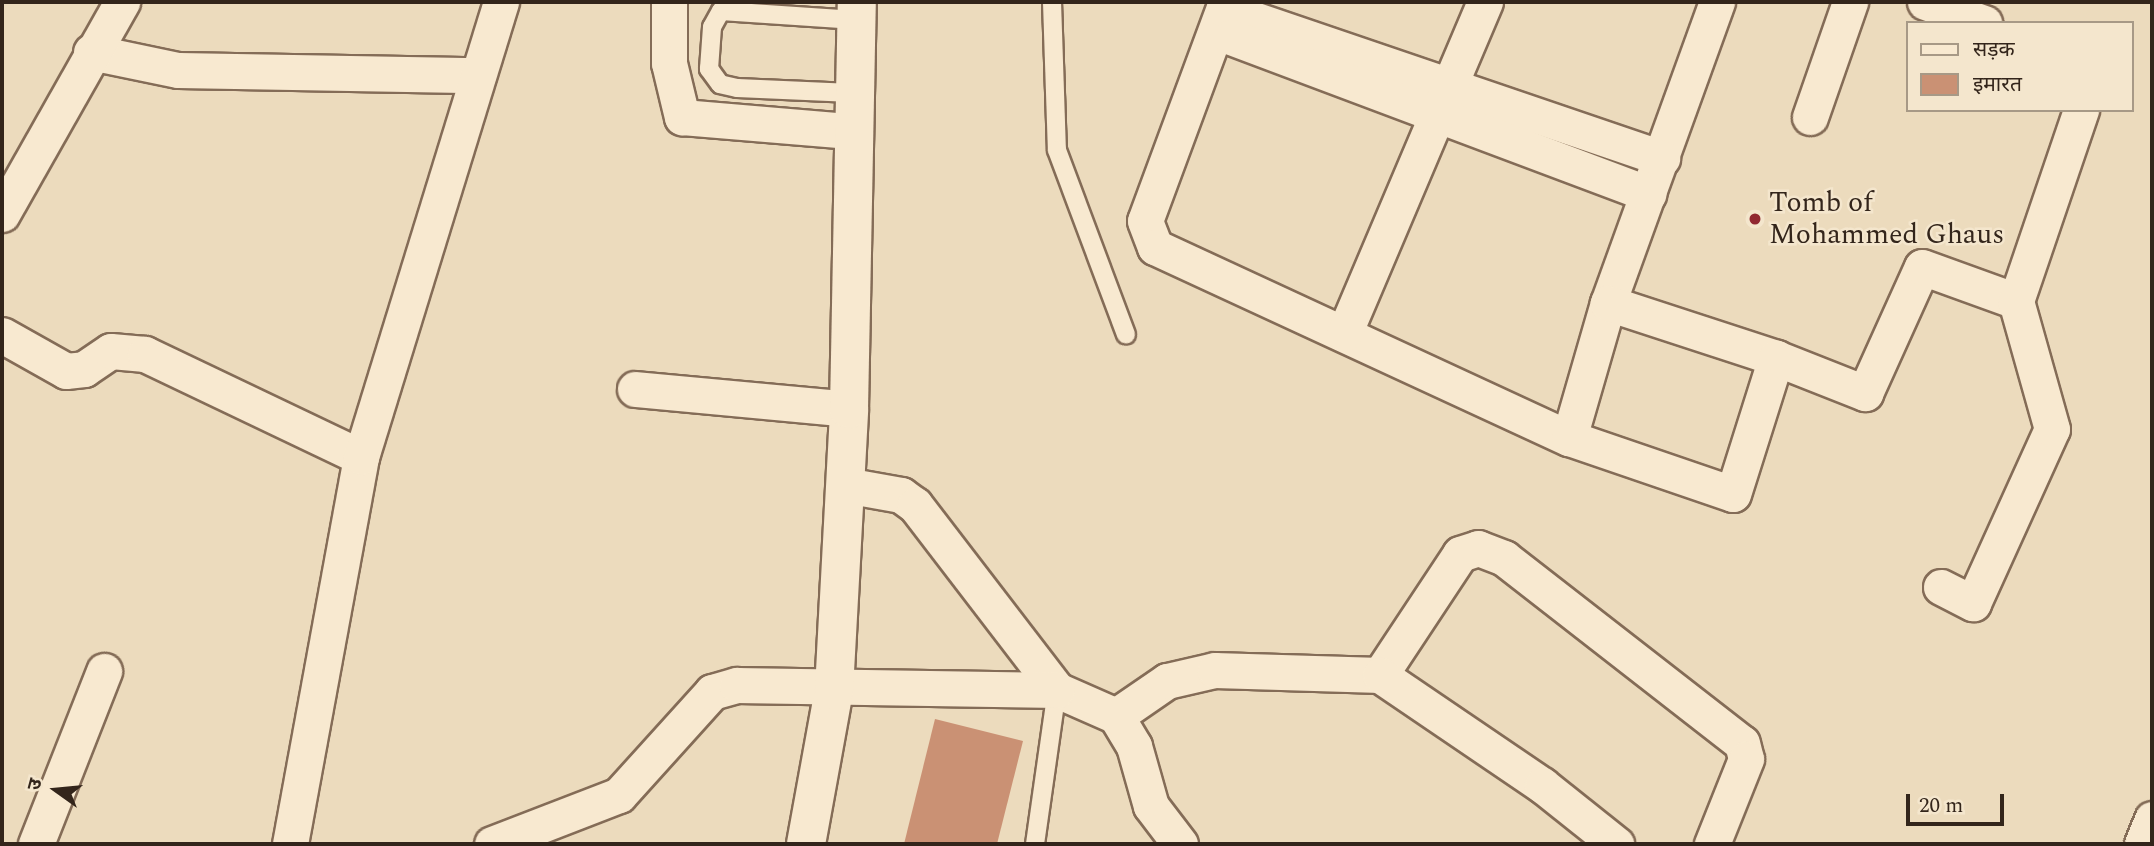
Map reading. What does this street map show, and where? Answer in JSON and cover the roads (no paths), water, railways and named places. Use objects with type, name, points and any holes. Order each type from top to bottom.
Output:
[{"type":"main road","points":[[806,844],[834,690],[849,409],[850,131],[856,11]]},
{"type":"street","points":[[2,214],[121,2]]},
{"type":"street","points":[[290,844],[361,457],[501,2]]},
{"type":"street","points":[[670,2],[669,63],[682,117],[850,131]]},
{"type":"street","points":[[1344,334],[1486,2]]},
{"type":"street","points":[[1569,438],[1608,303],[1717,2]]},
{"type":"street","points":[[1810,117],[1850,2]]},
{"type":"street","points":[[1925,2],[1978,21]]},
{"type":"street","points":[[1648,194],[1446,100],[1219,11],[1145,221],[1146,232],[1156,247],[1569,438],[1733,494],[1776,358]]},
{"type":"street","points":[[92,52],[178,70],[478,75]]},
{"type":"street","points":[[1446,100],[1662,158]]},
{"type":"street","points":[[1941,587],[1973,603],[2052,429],[2016,301],[2080,112]]},
{"type":"street","points":[[1608,303],[1776,358],[1864,393],[1922,267],[2016,301]]},
{"type":"street","points":[[2,335],[66,371],[84,369],[111,351],[145,354],[361,457]]},
{"type":"street","points":[[635,389],[849,409]]},
{"type":"street","points":[[845,485],[901,495],[915,505],[1057,690]]},
{"type":"street","points":[[1380,676],[1460,554],[1478,548],[1504,558],[1742,743],[1746,759],[1712,844]]},
{"type":"street","points":[[1116,716],[1167,681],[1215,670],[1380,676],[1542,785],[1616,844]]},
{"type":"street","points":[[36,844],[104,671]]},
{"type":"street","points":[[492,844],[619,795],[712,692],[737,685],[834,690],[1057,690],[1116,716],[1134,746],[1150,806],[1180,844]]},
{"type":"street","points":[[2142,844],[2152,819]]},
{"type":"lane","points":[[1052,2],[1053,133],[1126,335]]},
{"type":"lane","points":[[852,93],[737,88],[720,84],[709,69],[712,27],[721,11],[856,11]]},
{"type":"lane","points":[[1035,844],[1057,690]]},
{"type":"place","name":"Tomb of Mohammed Ghaus","points":[[1755,219]]}]
